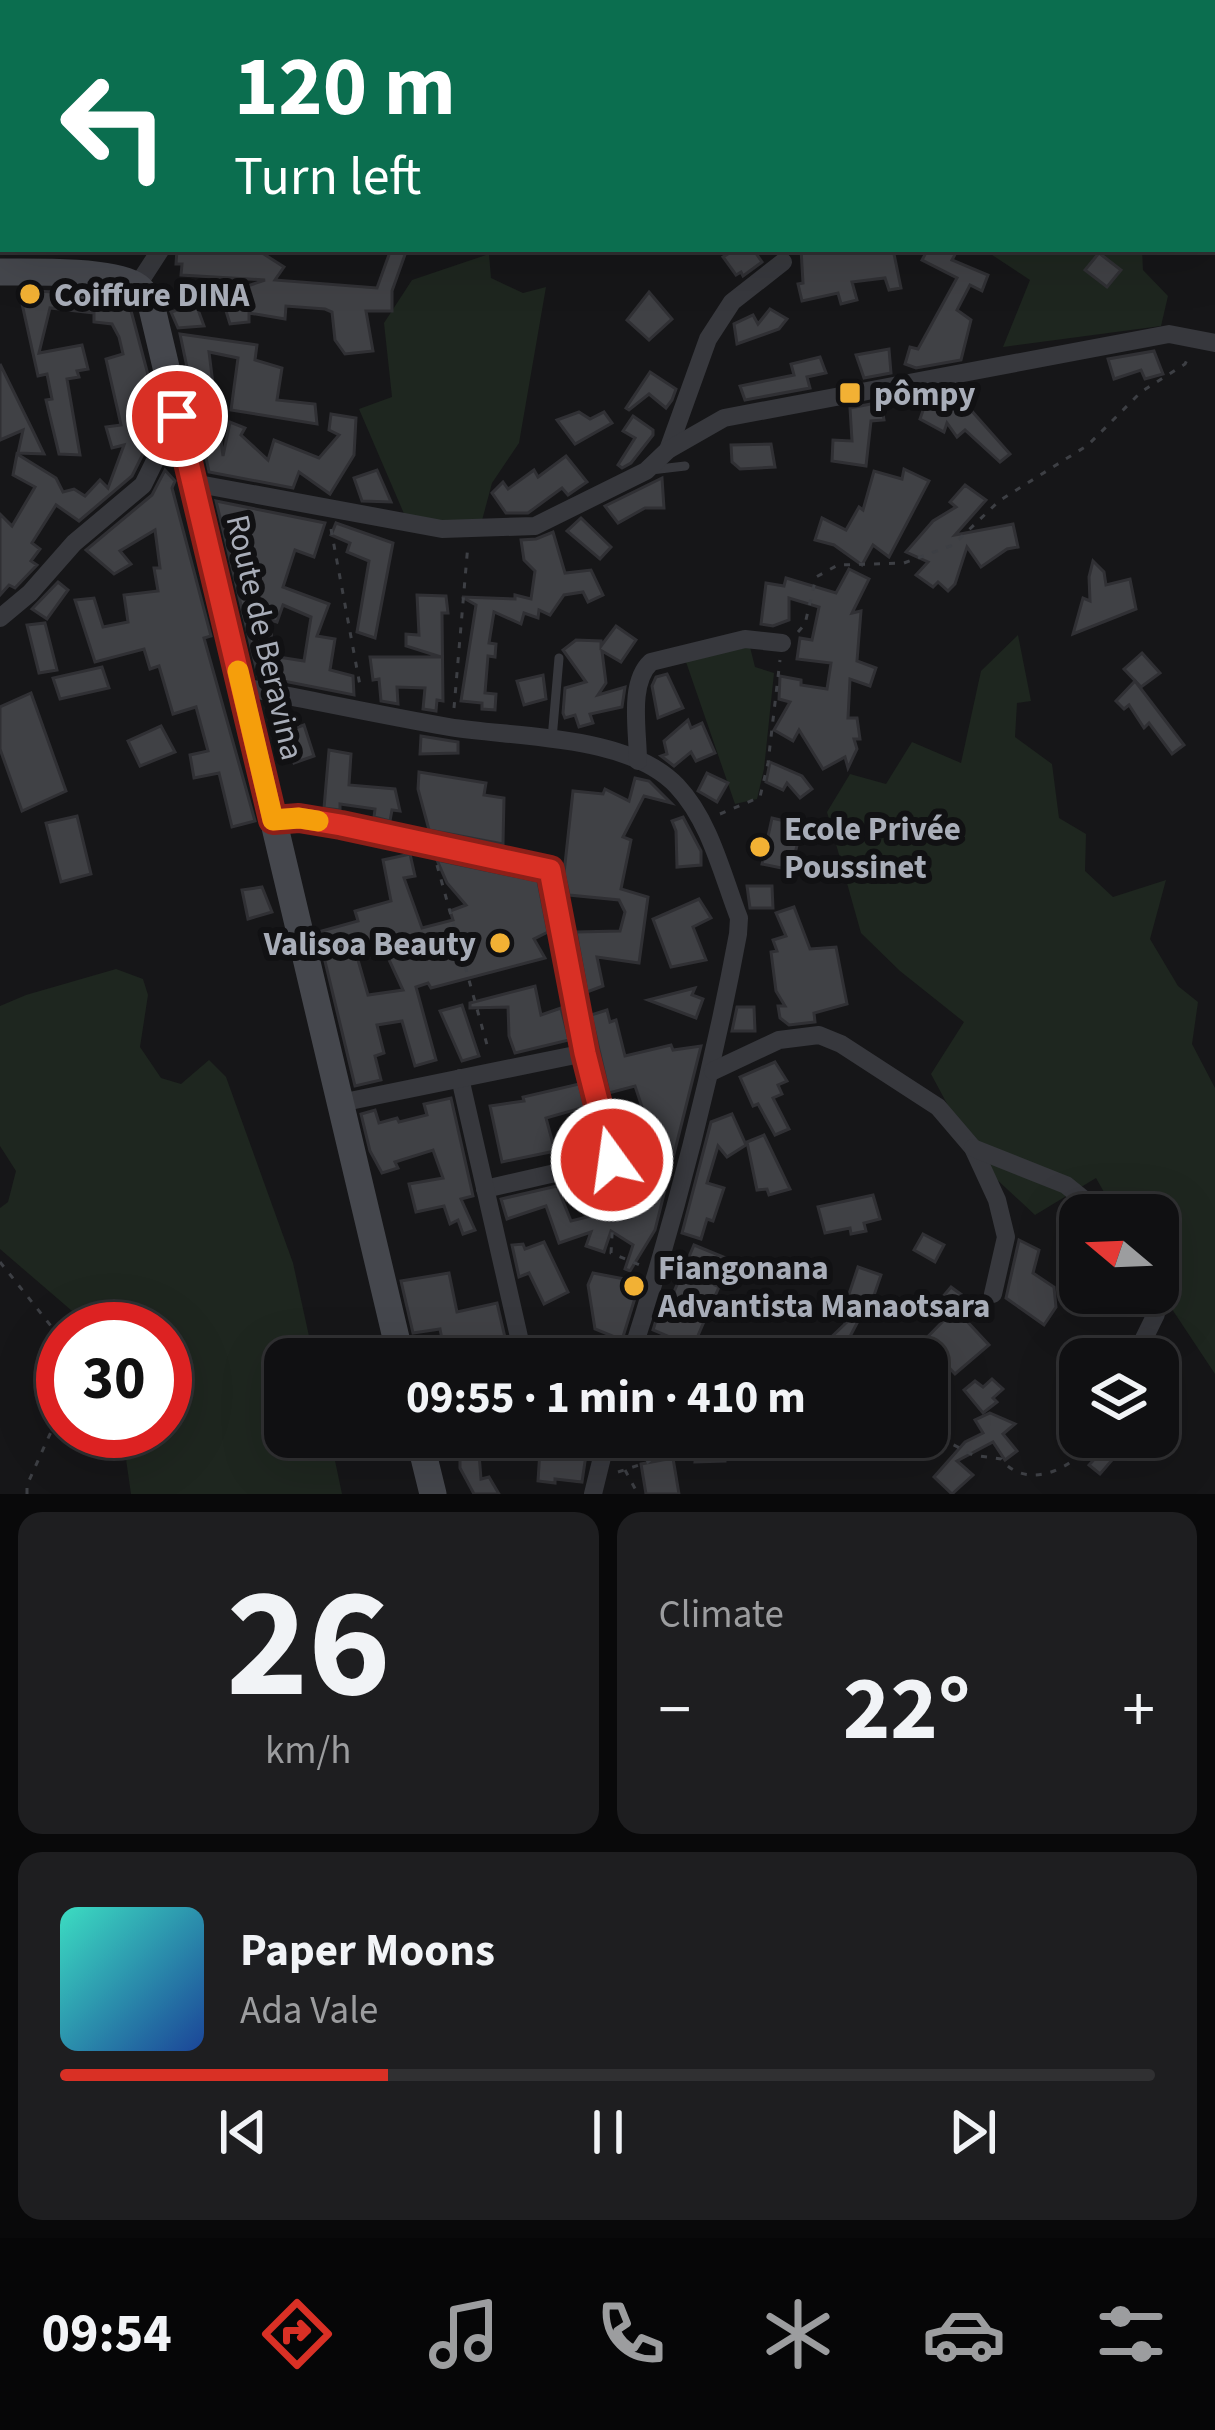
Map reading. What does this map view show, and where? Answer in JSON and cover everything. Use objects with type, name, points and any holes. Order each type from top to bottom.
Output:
[{"type":"street","points":[[136,252],[141,279]]},
{"type":"street","points":[[141,279],[159,252]]},
{"type":"street","points":[[668,450],[708,339],[732,302],[783,262]]},
{"type":"street","points":[[0,272],[141,279]]},
{"type":"street","name":"Route de Beravina","points":[[141,279],[152,308],[396,1338]]},
{"type":"street","points":[[193,483],[442,529],[535,526],[646,471],[668,450],[724,418],[1168,334],[1215,343]]},
{"type":"street","points":[[0,618],[31,593],[74,543],[142,484],[177,416]]},
{"type":"street","points":[[638,761],[640,672],[651,662],[745,639],[782,643]]},
{"type":"street","points":[[242,687],[452,727],[552,739],[638,761],[658,770],[678,788],[701,820],[739,918],[713,1071],[637,1338]]},
{"type":"street","points":[[273,820],[299,818],[550,870],[585,1053],[612,1160],[485,1189]]},
{"type":"street","points":[[713,1071],[779,1040],[819,1035],[841,1044],[938,1107],[973,1148],[997,1200],[1006,1237],[993,1294]]},
{"type":"street","points":[[340,1103],[585,1053]]},
{"type":"street","points":[[460,1078],[519,1338]]},
{"type":"street","points":[[973,1148],[1066,1185],[1077,1194]]},
{"type":"street","points":[[424,1458],[433,1494]]},
{"type":"street","points":[[594,1489],[602,1458]]},
{"type":"lane","points":[[646,471],[685,466]]},
{"type":"lane","points":[[552,739],[559,658]]},
{"type":"path","points":[[701,820],[760,797],[782,643],[785,634],[799,632],[805,624],[815,578],[838,566],[864,561],[904,563],[953,545],[999,501],[1088,445],[1142,392],[1186,364],[1194,339]]},
{"type":"path","points":[[327,508],[364,710]]},
{"type":"path","points":[[452,727],[469,527]]},
{"type":"path","points":[[432,846],[495,1071]]},
{"type":"path","points":[[584,1168],[591,1193],[613,1218],[611,1253],[658,1270]]},
{"type":"path","points":[[0,1262],[36,1307]]},
{"type":"path","points":[[948,1442],[973,1455],[1001,1459],[1020,1475],[1057,1471],[1079,1458]]},
{"type":"path","points":[[27,1494],[39,1458]]},
{"type":"path","points":[[594,1489],[624,1469],[652,1458]]},
{"type":"path","points":[[624,1469],[638,1494]]},
{"type":"shaded area","points":[[988,252],[1142,252],[1143,270],[1168,296],[1161,326],[1003,347],[1030,280]]},
{"type":"shaded area","points":[[489,254],[491,278],[523,293],[546,287],[519,443],[492,483],[480,528],[408,523],[359,409],[392,397],[384,323],[412,280]]},
{"type":"shaded area","points":[[1018,635],[1031,701],[1017,703],[1015,737],[1052,764],[1059,818],[1086,834],[1085,871],[1113,897],[1166,880],[1150,939],[1178,986],[1198,1002],[1192,1044],[1215,1088],[1215,1374],[1175,1314],[1179,1314],[1179,1194],[1105,1194],[1096,1178],[1070,1194],[1059,1194],[1059,1200],[1035,1215],[979,1163],[931,1074],[964,1022],[861,933],[827,812],[850,774],[886,784],[912,742],[961,763],[981,671]]},
{"type":"shaded area","points":[[750,647],[755,667],[774,673],[757,799],[735,804],[685,659]]},
{"type":"shaded area","points":[[116,969],[143,979],[148,995],[140,1047],[161,1078],[181,1084],[209,1060],[226,1077],[293,1263],[309,1338],[264,1338],[264,1458],[334,1458],[342,1494],[131,1494],[126,1458],[192,1458],[192,1302],[62,1302],[0,1249],[0,1208],[8,1202],[16,1171],[0,1146],[0,1006]]},
{"type":"building","points":[[177,252],[261,252],[284,267],[275,280],[377,288],[390,252],[406,252],[392,291],[392,311],[366,311],[373,351],[345,354],[335,340],[332,312],[286,306],[285,319],[249,313],[249,322],[230,324],[221,295],[265,280],[181,275],[182,264],[176,264]]},
{"type":"building","points":[[731,252],[755,252],[762,262],[743,276],[741,272],[736,275],[723,257]]},
{"type":"building","points":[[801,252],[894,252],[901,288],[889,290],[885,278],[852,282],[857,300],[841,304],[838,293],[802,301],[798,284],[803,283]]},
{"type":"building","points":[[926,252],[956,252],[952,260],[988,275],[982,291],[970,285],[957,310],[971,320],[961,360],[916,368],[905,364],[910,347],[918,349],[957,278],[922,260]]},
{"type":"building","points":[[1099,253],[1121,270],[1107,287],[1085,270]]},
{"type":"building","points":[[19,290],[104,295],[129,303],[160,420],[132,476],[79,521],[56,505],[32,543],[40,549],[31,561],[37,565],[15,588],[9,585],[0,595],[0,514],[12,526],[35,487],[13,475],[17,454],[56,478],[63,492],[74,489],[85,496],[100,480],[108,488],[124,445],[112,448],[106,427],[121,425],[106,359],[123,354],[112,324],[94,322],[94,313],[50,308],[39,353],[82,345],[88,369],[67,379],[80,455],[59,454],[46,400],[52,399],[47,374],[38,376]]},
{"type":"building","points":[[649,292],[672,319],[649,340],[627,320]]},
{"type":"building","points":[[196,304],[204,326],[178,328],[171,312]]},
{"type":"building","points":[[770,309],[787,319],[779,329],[737,344],[734,324],[753,315],[758,324]]},
{"type":"building","points":[[180,334],[257,345],[255,360],[282,368],[277,400],[315,404],[317,424],[231,410],[238,358],[209,352],[216,408],[204,406],[203,411],[218,417],[223,456],[230,422],[245,428],[241,435],[268,460],[274,440],[319,458],[339,435],[329,430],[331,414],[356,418],[354,455],[330,494],[299,472],[293,488],[209,472]]},
{"type":"building","points":[[889,349],[891,373],[864,378],[856,355]]},
{"type":"building","points":[[1154,351],[1163,374],[1145,379],[1141,370],[1114,379],[1108,359]]},
{"type":"building","points":[[820,357],[826,373],[807,377],[810,388],[745,400],[740,386],[794,375],[791,364]]},
{"type":"building","points":[[0,364],[44,454],[18,453],[23,430],[0,440]]},
{"type":"building","points":[[650,372],[676,389],[672,400],[666,408],[649,394],[629,410],[626,408]]},
{"type":"building","points":[[928,396],[965,414],[970,409],[1010,454],[1000,462],[965,430],[957,437],[947,423],[944,432],[920,419]]},
{"type":"building","points":[[881,402],[884,420],[871,421],[866,466],[832,461],[833,440],[852,441],[850,408]]},
{"type":"building","points":[[579,412],[590,419],[604,412],[612,423],[575,444],[557,420]]},
{"type":"building","points":[[633,416],[653,430],[653,435],[622,468],[618,465],[635,438],[623,431]]},
{"type":"building","points":[[771,444],[775,467],[740,469],[732,462],[731,445]]},
{"type":"building","points":[[566,456],[587,482],[568,495],[562,488],[528,513],[506,513],[492,493],[503,482],[508,489],[534,470],[538,477]]},
{"type":"building","points":[[904,469],[929,481],[889,557],[873,545],[862,565],[834,545],[815,540],[822,518],[846,530],[859,507],[863,510],[874,471],[902,479]]},
{"type":"building","points":[[165,470],[175,481],[172,488],[211,636],[204,638],[255,821],[232,827],[219,773],[194,778],[190,755],[208,751],[196,707],[173,714],[159,666],[150,669],[144,649],[95,662],[75,600],[94,598],[103,627],[128,622],[124,595],[158,591],[155,530],[120,551],[131,564],[114,574],[86,550],[152,495]]},
{"type":"building","points":[[377,470],[391,502],[362,501],[354,478]]},
{"type":"building","points":[[662,478],[664,508],[645,508],[618,523],[605,506]]},
{"type":"building","points":[[965,485],[986,500],[955,535],[1013,524],[1018,547],[981,567],[967,547],[955,584],[948,591],[916,575],[928,562],[906,552],[933,521],[956,507],[950,502]]},
{"type":"building","points":[[216,501],[325,523],[314,557],[295,550],[283,587],[329,604],[317,636],[335,639],[330,670],[353,676],[354,695],[258,676]],"holes":[[[283,605],[311,617],[304,661],[272,656],[271,620],[277,622]]]},
{"type":"building","points":[[581,518],[611,547],[600,559],[567,531]]},
{"type":"building","points":[[336,523],[393,543],[375,638],[357,632],[369,561],[347,552],[350,543],[331,535]]},
{"type":"building","points":[[553,532],[565,573],[591,570],[603,595],[588,602],[583,592],[564,595],[550,615],[539,610],[538,618],[524,613],[521,624],[494,612],[489,643],[496,644],[495,657],[488,656],[485,693],[496,694],[495,710],[461,701],[476,605],[462,597],[531,599],[535,571],[524,560],[521,540]]},
{"type":"building","points":[[1093,561],[1104,572],[1106,585],[1130,579],[1136,609],[1073,634],[1083,598],[1090,601]]},
{"type":"building","points":[[849,569],[869,579],[852,613],[861,611],[857,661],[876,668],[870,686],[850,679],[848,718],[857,718],[860,739],[854,739],[857,749],[848,768],[845,757],[823,769],[799,730],[793,741],[774,730],[790,702],[779,699],[780,676],[827,689],[831,663],[797,659],[800,638],[812,640],[819,607],[789,598],[789,620],[773,626],[761,624],[766,583],[784,586],[786,578],[836,593]]},
{"type":"building","points":[[58,582],[68,590],[47,619],[32,609]]},
{"type":"building","points":[[417,595],[446,596],[443,701],[437,700],[436,711],[423,709],[425,688],[397,687],[398,704],[381,701],[379,679],[373,680],[370,657],[441,657],[406,646],[406,634],[419,635]]},
{"type":"building","points":[[45,623],[57,670],[39,673],[27,625]]},
{"type":"building","points":[[616,626],[636,640],[621,662],[602,651],[606,683],[598,695],[625,687],[622,707],[590,714],[593,723],[579,727],[575,715],[565,718],[563,713],[565,688],[586,682],[563,650],[576,640],[601,641],[601,646]]},
{"type":"building","points":[[1142,653],[1160,673],[1141,687],[1124,669]]},
{"type":"building","points":[[102,667],[109,688],[60,699],[53,678]]},
{"type":"building","points":[[667,674],[683,708],[658,718],[652,686],[656,677]]},
{"type":"building","points":[[543,675],[546,699],[524,705],[517,681]]},
{"type":"building","points":[[1135,681],[1184,745],[1172,754],[1149,723],[1144,728],[1129,705],[1124,709],[1116,701]]},
{"type":"building","points":[[31,693],[66,791],[22,811],[0,749],[0,707]]},
{"type":"building","points":[[688,720],[691,728],[702,723],[715,753],[696,761],[691,752],[674,766],[661,756],[667,754],[664,741]]},
{"type":"building","points":[[304,725],[314,756],[294,763],[284,732]]},
{"type":"building","points":[[161,726],[175,752],[140,766],[128,741]]},
{"type":"building","points":[[421,736],[458,742],[458,753],[420,754]]},
{"type":"building","points":[[329,750],[351,754],[349,785],[395,789],[400,811],[392,810],[390,821],[374,817],[375,809],[340,804],[340,810],[324,808]]},
{"type":"building","points":[[770,762],[802,776],[812,789],[800,798],[787,783],[783,790],[766,782]]},
{"type":"building","points":[[419,772],[486,783],[484,795],[504,798],[503,844],[429,830],[418,789]]},
{"type":"building","points":[[707,773],[728,783],[717,802],[698,791]]},
{"type":"building","points":[[635,778],[649,781],[671,803],[644,796],[623,837],[631,840],[621,889],[648,897],[639,963],[597,957],[603,986],[587,992],[576,932],[620,931],[625,912],[619,900],[569,895],[564,873],[573,791],[603,794],[605,789],[629,801]]},
{"type":"building","points":[[77,816],[91,874],[61,882],[46,823]]},
{"type":"building","points":[[683,817],[701,851],[701,865],[677,867],[672,821]]},
{"type":"building","points":[[772,818],[802,825],[791,870],[762,864]]},
{"type":"building","points":[[410,854],[415,876],[404,878],[422,928],[453,920],[450,911],[466,905],[447,883],[437,860],[538,881],[548,932],[534,939],[545,958],[431,988],[428,983],[416,987],[436,1060],[415,1066],[402,1021],[377,1025],[384,1053],[375,1056],[381,1080],[355,1086],[318,932],[358,921],[355,911],[391,901],[383,860]],"holes":[[[385,951],[403,990],[368,995],[358,960]]]},
{"type":"building","points":[[747,886],[772,886],[773,908],[750,908]]},
{"type":"building","points":[[262,887],[272,912],[248,919],[242,890]]},
{"type":"building","points":[[699,899],[711,918],[693,927],[706,960],[671,967],[653,919]]},
{"type":"building","points":[[794,907],[810,949],[836,947],[847,1004],[814,1013],[815,1022],[789,1025],[780,1018],[778,1006],[785,1006],[776,991],[771,952],[777,951],[773,940],[786,936],[776,913]]},
{"type":"building","points":[[535,986],[541,1015],[561,1008],[569,1040],[515,1053],[508,1007],[470,1008],[470,1003]]},
{"type":"building","points":[[695,988],[692,995],[703,999],[696,1018],[648,1000]]},
{"type":"building","points":[[462,1005],[479,1056],[462,1061],[440,1011]]},
{"type":"building","points":[[737,1007],[754,1007],[755,1031],[732,1031]]},
{"type":"building","points":[[607,1010],[610,1022],[616,1020],[625,1056],[671,1045],[673,1050],[701,1046],[655,1230],[630,1271],[625,1269],[633,1245],[611,1231],[604,1252],[586,1246],[591,1232],[559,1243],[546,1206],[507,1219],[501,1199],[557,1186],[571,1221],[619,1209],[599,1189],[613,1174],[642,1203],[657,1165],[632,1134],[650,1117],[644,1113],[635,1086],[609,1093],[591,1015]]},
{"type":"building","points":[[775,1062],[787,1081],[778,1085],[782,1094],[773,1098],[789,1129],[775,1135],[758,1104],[753,1106],[740,1077]]},
{"type":"building","points":[[579,1084],[585,1107],[546,1118],[555,1151],[502,1162],[490,1106]]},
{"type":"building","points":[[451,1098],[473,1196],[461,1199],[475,1230],[463,1234],[458,1220],[450,1224],[444,1206],[416,1212],[409,1184],[443,1178],[433,1150],[395,1162],[398,1168],[382,1173],[370,1151],[361,1114],[375,1110],[379,1123],[397,1118],[399,1122],[427,1115],[424,1104]]},
{"type":"building","points":[[732,1114],[746,1145],[727,1157],[718,1146],[707,1183],[724,1188],[713,1221],[707,1219],[701,1239],[682,1233],[711,1122]]},
{"type":"building","points":[[764,1135],[790,1189],[769,1195],[767,1189],[757,1190],[747,1142]]},
{"type":"building","points":[[873,1195],[880,1219],[864,1223],[866,1231],[851,1234],[850,1228],[825,1233],[818,1207]]},
{"type":"building","points":[[923,1234],[944,1245],[935,1262],[914,1250]]},
{"type":"building","points":[[1019,1240],[1039,1250],[1033,1273],[1054,1287],[1056,1307],[1044,1325],[1006,1298]]},
{"type":"building","points":[[544,1242],[568,1292],[544,1304],[529,1273],[519,1277],[512,1245],[523,1244],[525,1249]]},
{"type":"building","points":[[694,1245],[726,1258],[697,1338],[672,1338],[653,1330],[663,1298],[670,1301]]},
{"type":"building","points":[[858,1267],[881,1275],[869,1310],[865,1308],[849,1338],[830,1338],[846,1323],[830,1315],[839,1301],[845,1306]]},
{"type":"building","points":[[449,1273],[457,1312],[497,1303],[505,1338],[442,1338],[440,1329],[413,1333],[401,1281]]},
{"type":"building","points":[[593,1273],[640,1282],[623,1338],[595,1329],[588,1285]]},
{"type":"building","points":[[951,1287],[973,1303],[962,1316],[989,1345],[955,1374],[948,1366],[948,1338],[927,1338],[948,1316],[935,1306]]},
{"type":"building","points":[[992,1379],[1003,1389],[993,1398],[997,1402],[983,1413],[964,1390],[975,1381],[983,1387]]},
{"type":"building","points":[[990,1413],[1015,1424],[1003,1434],[1017,1451],[1005,1460],[993,1442],[957,1461],[973,1475],[952,1494],[934,1477],[965,1442],[983,1433],[975,1420]]},
{"type":"building","points":[[460,1458],[479,1458],[481,1479],[489,1477],[499,1494],[474,1494],[460,1468]]},
{"type":"building","points":[[539,1458],[586,1458],[582,1482],[538,1481]]},
{"type":"building","points":[[673,1458],[679,1494],[646,1494],[641,1464]]},
{"type":"building","points":[[695,1458],[725,1458],[725,1461],[695,1462]]},
{"type":"building","points":[[1096,1458],[1114,1458],[1100,1474],[1089,1465]]},
{"type":"slow traffic","points":[[238,671],[273,820],[318,821]]},
{"type":"place","name":"Coiffure DINA","points":[[30,294]]},
{"type":"place","name":"pômpy","points":[[850,393]]},
{"type":"place","name":"Ecole Privée Poussinet","points":[[760,847]]},
{"type":"place","name":"Valisoa Beauty","points":[[500,943]]},
{"type":"place","name":"Fiangonana Advantista Manaotsara","points":[[634,1286]]},
{"type":"route","points":[[177,416],[273,820],[299,818],[341,825],[550,870],[585,1053],[612,1160]]}]
